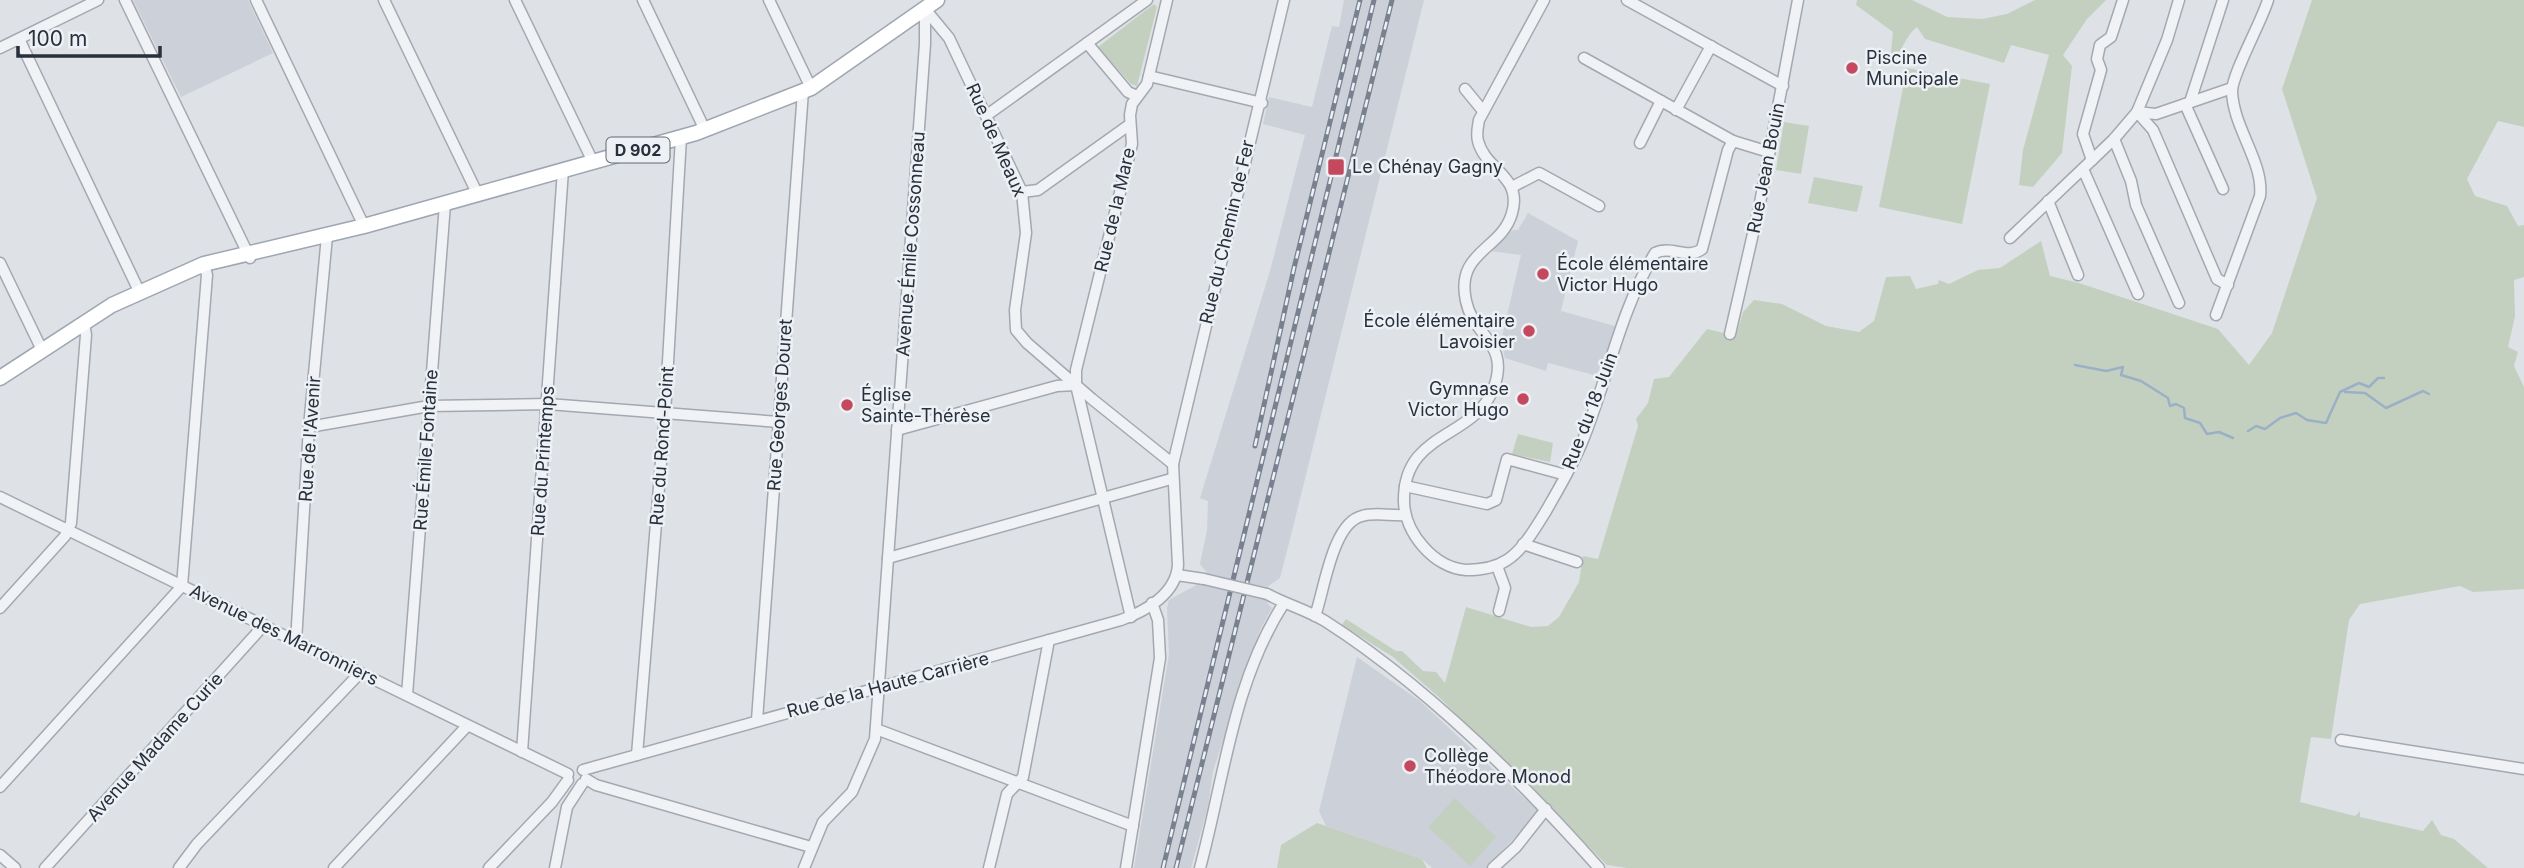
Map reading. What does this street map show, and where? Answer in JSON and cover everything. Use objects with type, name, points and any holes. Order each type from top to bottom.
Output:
[{"type":"main road","name":"D 902","points":[[0,378],[84,323],[139,291],[173,277],[478,195],[705,130],[807,89],[921,5],[937,0]]},
{"type":"street","points":[[0,48],[98,0]]},
{"type":"street","points":[[125,0],[248,255]]},
{"type":"street","points":[[256,0],[364,226]]},
{"type":"street","points":[[384,0],[478,195]]},
{"type":"street","points":[[515,0],[593,162]]},
{"type":"street","points":[[643,0],[705,130]]},
{"type":"street","points":[[769,0],[807,89]]},
{"type":"street","points":[[987,115],[1147,0]]},
{"type":"street","name":"Rue de la Mare","points":[[1076,384],[1076,370],[1132,144],[1129,125],[1137,96],[1142,92],[1149,76],[1167,0]]},
{"type":"street","name":"Rue du Chemin de Fer","points":[[1177,575],[1171,479],[1173,464],[1284,0]]},
{"type":"street","points":[[1499,611],[1505,588],[1497,566],[1461,570],[1442,561],[1417,539],[1405,515],[1405,486],[1408,471],[1418,454],[1479,410],[1494,389],[1498,366],[1495,348],[1467,306],[1464,284],[1471,261],[1507,223],[1513,212],[1512,187],[1478,143],[1479,120],[1544,0]]},
{"type":"street","points":[[1627,0],[1783,86]]},
{"type":"street","name":"Rue Jean Bouin","points":[[1730,334],[1783,86],[1798,0]]},
{"type":"street","points":[[2092,160],[2083,134],[2101,70],[2096,59],[2100,45],[2111,37],[2123,0]]},
{"type":"street","points":[[2010,238],[2114,139],[2137,112],[2168,40],[2179,0]]},
{"type":"street","points":[[2223,189],[2188,103],[2224,0]]},
{"type":"street","points":[[2216,315],[2261,188],[2260,177],[2235,116],[2232,88],[2268,0]]},
{"type":"street","name":"Rue de Meaux","points":[[921,5],[949,38],[1022,192],[1026,233],[1015,310],[1016,330],[1027,343],[1173,464]]},
{"type":"street","name":"Avenue Émile Cossonneau","points":[[804,868],[823,821],[852,792],[875,739],[925,44],[921,5]]},
{"type":"street","points":[[19,38],[139,291]]},
{"type":"street","points":[[1087,43],[1128,92],[1137,96]]},
{"type":"street","points":[[1676,110],[1712,46]]},
{"type":"street","points":[[1584,58],[1733,141],[1769,152]]},
{"type":"street","points":[[1149,76],[1260,103]]},
{"type":"street","points":[[2137,112],[2156,114],[2232,88]]},
{"type":"street","name":"Rue Georges Douret","points":[[757,720],[807,89]]},
{"type":"street","points":[[1465,89],[1483,111]]},
{"type":"street","points":[[1640,143],[1661,102]]},
{"type":"street","points":[[2137,112],[2153,130],[2217,279],[2228,285]]},
{"type":"street","points":[[1022,192],[1038,190],[1129,125]]},
{"type":"street","name":"Rue du Rond-Point","points":[[637,755],[665,414],[681,137]]},
{"type":"street","points":[[2114,139],[2131,181],[2136,205],[2179,303]]},
{"type":"street","name":"Rue du 18 Juin","points":[[1497,566],[1523,544],[1566,475],[1584,438],[1632,298],[1655,253],[1667,250],[1698,253],[1703,246],[1728,150],[1733,141]]},
{"type":"street","points":[[2083,169],[2138,294]]},
{"type":"street","name":"Rue du Printemps","points":[[522,752],[563,170]]},
{"type":"street","points":[[1512,187],[1539,173],[1599,206]]},
{"type":"street","points":[[2048,201],[2078,275]]},
{"type":"street","name":"Rue Émile Fontaine","points":[[407,695],[444,204]]},
{"type":"street","name":"Rue de l'Avenir","points":[[296,642],[309,427],[327,236]]},
{"type":"street","points":[[0,263],[42,350]]},
{"type":"street","points":[[0,787],[182,586],[205,267]]},
{"type":"street","points":[[0,608],[68,530],[86,335],[84,323]]},
{"type":"street","points":[[897,429],[1057,386],[1076,384],[1131,617]]},
{"type":"street","points":[[309,427],[429,406],[548,404],[779,422]]},
{"type":"street","points":[[1405,486],[1487,504],[1496,500],[1507,459],[1566,475]]},
{"type":"street","points":[[888,558],[1171,479]]},
{"type":"street","name":"Avenue des Marronniers","points":[[0,497],[407,695],[568,777]]},
{"type":"street","points":[[1315,616],[1329,564],[1348,524],[1361,516],[1405,515]]},
{"type":"street","points":[[1523,544],[1577,562]]},
{"type":"street","points":[[1177,575],[1267,594],[1315,616],[1398,671],[1546,809],[1599,868]]},
{"type":"street","name":"Rue de la Haute Carrière","points":[[568,777],[574,767],[584,778],[637,755],[1131,617],[1169,591],[1177,575]]},
{"type":"street","points":[[1126,868],[1160,658],[1158,620],[1152,603]]},
{"type":"street","points":[[1200,868],[1219,796],[1229,735],[1259,647],[1284,603]]},
{"type":"street","name":"Avenue Madame Curie","points":[[45,868],[264,625]]},
{"type":"street","points":[[989,868],[1007,794],[1023,777],[1049,640]]},
{"type":"street","points":[[179,868],[197,844],[360,673]]},
{"type":"street","points":[[334,868],[467,726]]},
{"type":"street","points":[[876,729],[1133,826]]},
{"type":"street","points":[[2341,740],[2521,769]]},
{"type":"street","points":[[489,868],[552,802],[568,777]]},
{"type":"street","points":[[555,868],[567,807],[584,778],[596,785],[811,847]]},
{"type":"street","points":[[552,802],[567,807]]},
{"type":"street","points":[[1493,868],[1506,864],[1546,809]]},
{"type":"street","points":[[0,855],[15,868]]},
{"type":"shaded area","points":[[133,0],[248,0],[273,53],[181,97]]},
{"type":"shaded area","points":[[1344,0],[1424,0],[1280,578],[1267,587],[1265,600],[1272,608],[1260,630],[1213,771],[1208,807],[1191,868],[1134,868],[1169,654],[1167,608],[1169,600],[1200,583],[1208,574],[1200,564],[1207,530],[1208,501],[1200,498],[1270,271],[1305,135],[1263,124],[1269,97],[1312,107],[1332,26],[1339,27]]},
{"type":"shaded area","points":[[1528,213],[1578,241],[1561,311],[1615,326],[1598,376],[1548,363],[1546,371],[1505,358],[1501,341],[1521,255],[1490,251],[1513,230],[1518,230]]},
{"type":"shaded area","name":"Collège Théodore Monod","points":[[1357,657],[1420,701],[1539,812],[1486,868],[1432,868],[1422,859],[1326,826],[1319,811]]},
{"type":"green space","points":[[1857,0],[1912,0],[1947,17],[1982,19],[2007,14],[2035,0],[2106,0],[2087,19],[2063,55],[2072,66],[2062,153],[2033,187],[2019,185],[2023,150],[2049,55],[2011,45],[2004,63],[1925,39],[1917,27],[1890,62],[1893,32],[1856,5]]},
{"type":"green space","points":[[2312,0],[2524,0],[2524,127],[2498,121],[2467,179],[2475,196],[2507,206],[2518,226],[2524,225],[2524,277],[2514,280],[2515,316],[2508,347],[2518,352],[2514,366],[2524,387],[2524,589],[2473,592],[2460,586],[2360,604],[2349,620],[2331,739],[2311,737],[2300,802],[2355,816],[2360,811],[2360,817],[2423,831],[2432,820],[2441,835],[2454,839],[2488,868],[1627,868],[1607,865],[1441,699],[1393,657],[1342,625],[1346,619],[1396,651],[1402,651],[1423,671],[1436,672],[1445,683],[1466,607],[1531,627],[1548,626],[1559,617],[1579,582],[1583,556],[1598,559],[1638,426],[1636,419],[1648,403],[1654,379],[1669,377],[1707,329],[1736,336],[1743,312],[1754,300],[1782,304],[1826,326],[1859,332],[1874,321],[1886,277],[1910,276],[1916,289],[1938,284],[1939,280],[1949,284],[1978,270],[2000,268],[2041,241],[2050,276],[2218,329],[2249,365],[2272,333],[2317,198],[2282,89]]},
{"type":"green space","points":[[1154,4],[1157,7],[1137,86],[1131,84],[1098,47]]},
{"type":"green space","points":[[1907,68],[1990,84],[1962,224],[1879,207]]},
{"type":"green space","points":[[1784,122],[1809,126],[1801,174],[1776,170]]},
{"type":"green space","points":[[1814,177],[1863,186],[1857,212],[1808,203]]},
{"type":"green space","points":[[1518,434],[1553,443],[1550,462],[1512,454]]},
{"type":"green space","points":[[1455,798],[1496,837],[1470,866],[1428,827]]},
{"type":"green space","points":[[1317,823],[1422,859],[1427,868],[1277,868],[1281,845]]},
{"type":"waterway","points":[[2075,365],[2106,371],[2123,367],[2121,375],[2141,381],[2168,398],[2170,406],[2176,404],[2184,408],[2185,418],[2200,423],[2207,434],[2219,432],[2233,438]]},
{"type":"waterway","points":[[2248,431],[2256,426],[2265,429],[2280,418],[2296,413],[2307,420],[2326,423],[2340,392],[2359,383],[2369,387],[2378,378],[2384,378]]},
{"type":"waterway","points":[[2345,392],[2365,393],[2386,408],[2423,391],[2429,394]]},
{"type":"railway","points":[[1255,446],[1294,268],[1360,0]]},
{"type":"railway","points":[[1163,868],[1374,0]]},
{"type":"railway","points":[[1176,868],[1392,0]]},
{"type":"place","name":"Piscine Municipale","points":[[1852,68]]},
{"type":"place","name":"Le Chénay Gagny","points":[[1336,167]]},
{"type":"place","name":"École élémentaire Victor Hugo","points":[[1543,274]]},
{"type":"place","name":"École élémentaire Lavoisier","points":[[1529,331]]},
{"type":"place","name":"Gymnase Victor Hugo","points":[[1523,399]]},
{"type":"place","name":"Église Sainte-Thérèse","points":[[847,405]]},
{"type":"place","name":"Collège Théodore Monod","points":[[1410,766]]}]
